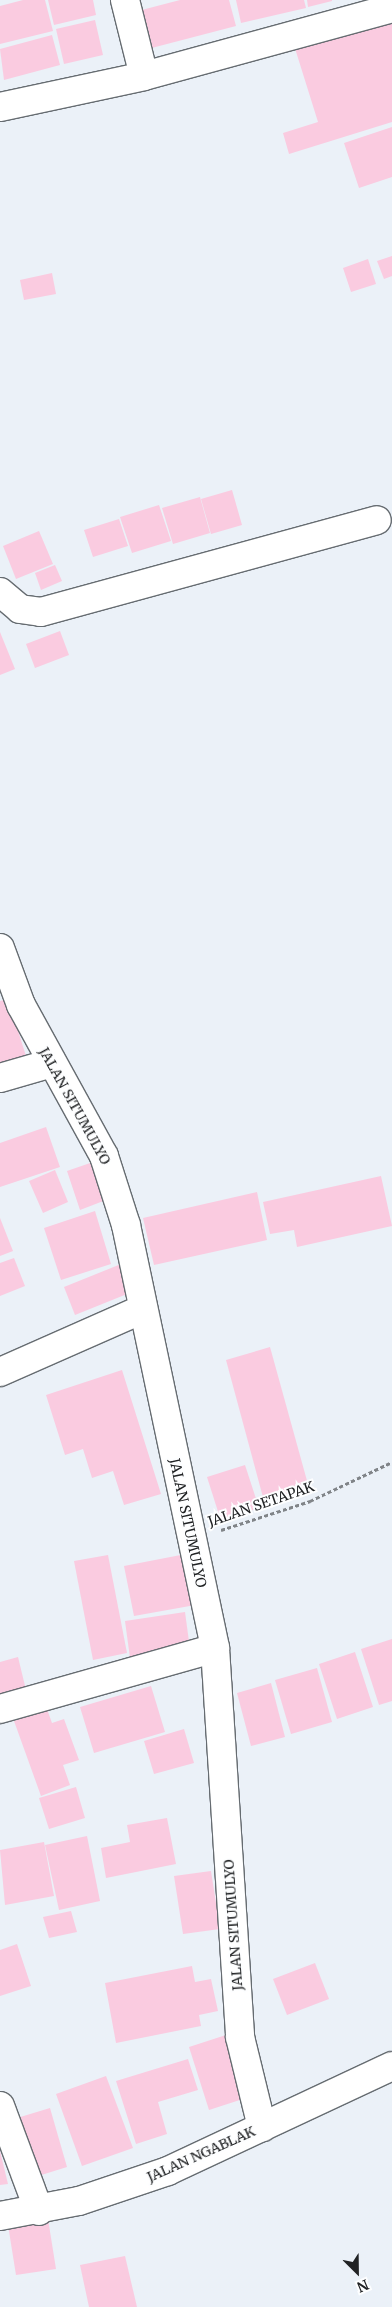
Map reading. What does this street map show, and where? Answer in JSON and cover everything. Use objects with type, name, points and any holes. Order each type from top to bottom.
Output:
[{"type":"street","points":[[124,0],[144,76]]},
{"type":"street","points":[[0,107],[144,76],[392,8]]},
{"type":"street","points":[[0,592],[20,609],[41,612],[377,520]]},
{"type":"street","name":"JALAN SITUMULYO","points":[[0,948],[21,1005],[52,1063],[94,1134],[113,1176],[215,1648],[240,2037],[244,2066],[262,2128]]},
{"type":"street","points":[[0,1078],[52,1063]]},
{"type":"street","points":[[0,1372],[142,1309]]},
{"type":"street","points":[[0,1709],[215,1648]]},
{"type":"street","name":"JALAN NGABLAK","points":[[0,2216],[39,2211],[142,2181],[262,2128],[392,2066]]},
{"type":"street","points":[[0,2106],[39,2211]]},
{"type":"path","name":"JALAN SETAPAK","points":[[192,1539],[310,1501],[392,1462]]},
{"type":"building","points":[[23,0],[45,0],[53,31],[0,44],[0,6]]},
{"type":"building","points":[[48,0],[93,0],[96,15],[54,25]]},
{"type":"building","points":[[180,0],[229,0],[236,26],[144,50],[134,12]]},
{"type":"building","points":[[236,0],[304,0],[306,8],[241,23]]},
{"type":"building","points":[[307,0],[332,0],[332,1],[308,7]]},
{"type":"building","points":[[392,12],[392,122],[289,154],[283,133],[318,122],[293,42]]},
{"type":"building","points":[[95,20],[103,55],[64,64],[56,29]]},
{"type":"building","points":[[52,35],[60,65],[4,80],[0,49]]},
{"type":"building","points":[[392,127],[392,177],[359,188],[344,143]]},
{"type":"building","points":[[392,256],[392,276],[384,279],[377,261]]},
{"type":"building","points":[[368,259],[376,284],[351,292],[343,268]]},
{"type":"building","points":[[52,273],[56,294],[24,300],[20,280]]},
{"type":"building","points":[[232,490],[242,525],[211,534],[201,499]]},
{"type":"building","points":[[200,497],[210,533],[173,544],[162,508]]},
{"type":"building","points":[[159,505],[171,541],[132,553],[120,517]]},
{"type":"building","points":[[119,519],[128,546],[93,557],[84,530]]},
{"type":"building","points":[[39,531],[53,564],[16,579],[3,546]]},
{"type":"building","points":[[55,565],[62,581],[41,590],[35,573]]},
{"type":"building","points":[[60,631],[69,655],[35,668],[26,644]]},
{"type":"building","points":[[0,632],[15,669],[0,675]]},
{"type":"building","points":[[8,999],[26,1056],[0,1064],[0,1001]]},
{"type":"building","points":[[46,1127],[60,1167],[0,1187],[0,1143]]},
{"type":"building","points":[[93,1162],[106,1200],[80,1210],[67,1171]]},
{"type":"building","points":[[55,1170],[68,1202],[43,1213],[29,1181]]},
{"type":"building","points":[[381,1176],[392,1226],[297,1247],[294,1230],[270,1234],[263,1202]]},
{"type":"building","points":[[257,1192],[267,1240],[154,1265],[143,1218]]},
{"type":"building","points":[[95,1211],[111,1264],[61,1280],[44,1228]]},
{"type":"building","points":[[0,1218],[13,1251],[0,1256]]},
{"type":"building","points":[[14,1258],[25,1286],[0,1296],[0,1263]]},
{"type":"building","points":[[121,1264],[132,1292],[75,1315],[64,1287]]},
{"type":"building","points":[[270,1347],[309,1488],[264,1501],[226,1360]]},
{"type":"building","points":[[122,1370],[161,1494],[124,1505],[113,1471],[92,1478],[83,1449],[65,1455],[46,1395]]},
{"type":"building","points":[[245,1465],[259,1508],[221,1521],[207,1477]]},
{"type":"building","points":[[191,1553],[201,1604],[134,1616],[124,1566]]},
{"type":"building","points":[[108,1555],[127,1653],[93,1660],[74,1561]]},
{"type":"building","points":[[185,1612],[190,1649],[130,1658],[125,1621]]},
{"type":"building","points":[[392,1639],[392,1701],[379,1705],[361,1649]]},
{"type":"building","points":[[355,1652],[373,1707],[337,1719],[319,1664]]},
{"type":"building","points":[[18,1657],[26,1690],[0,1697],[0,1662]]},
{"type":"building","points":[[317,1668],[332,1722],[291,1734],[275,1680]]},
{"type":"building","points":[[271,1683],[285,1737],[251,1746],[237,1693]]},
{"type":"building","points":[[151,1686],[165,1732],[94,1753],[80,1707]]},
{"type":"building","points":[[47,1709],[52,1723],[64,1719],[79,1760],[63,1765],[70,1785],[41,1796],[14,1721]]},
{"type":"building","points":[[184,1729],[194,1763],[154,1774],[144,1741]]},
{"type":"building","points":[[76,1787],[85,1818],[49,1829],[39,1798]]},
{"type":"building","points":[[167,1818],[176,1864],[106,1878],[101,1848],[130,1842],[127,1825]]},
{"type":"building","points":[[87,1836],[100,1901],[59,1910],[45,1845]]},
{"type":"building","points":[[44,1842],[54,1896],[5,1905],[0,1850]]},
{"type":"building","points":[[211,1871],[220,1929],[183,1934],[174,1876]]},
{"type":"building","points":[[71,1911],[77,1932],[49,1938],[43,1917]]},
{"type":"building","points":[[17,1944],[31,1986],[0,1996],[0,1950]]},
{"type":"building","points":[[315,1963],[329,1999],[287,2015],[273,1979]]},
{"type":"building","points":[[192,1966],[195,1982],[211,1979],[218,2011],[199,2015],[201,2026],[116,2043],[105,1983]]},
{"type":"building","points":[[226,2035],[246,2098],[209,2110],[189,2047]]},
{"type":"building","points":[[188,2059],[198,2090],[158,2102],[167,2134],[136,2144],[116,2081]]},
{"type":"building","points":[[106,2076],[133,2148],[82,2166],[56,2094]]},
{"type":"building","points":[[50,2108],[67,2167],[35,2177],[17,2118]]},
{"type":"building","points":[[0,2151],[8,2184],[0,2185]]},
{"type":"building","points":[[48,2219],[56,2269],[16,2275],[8,2225]]},
{"type":"building","points":[[125,2256],[137,2307],[89,2307],[80,2265]]}]
